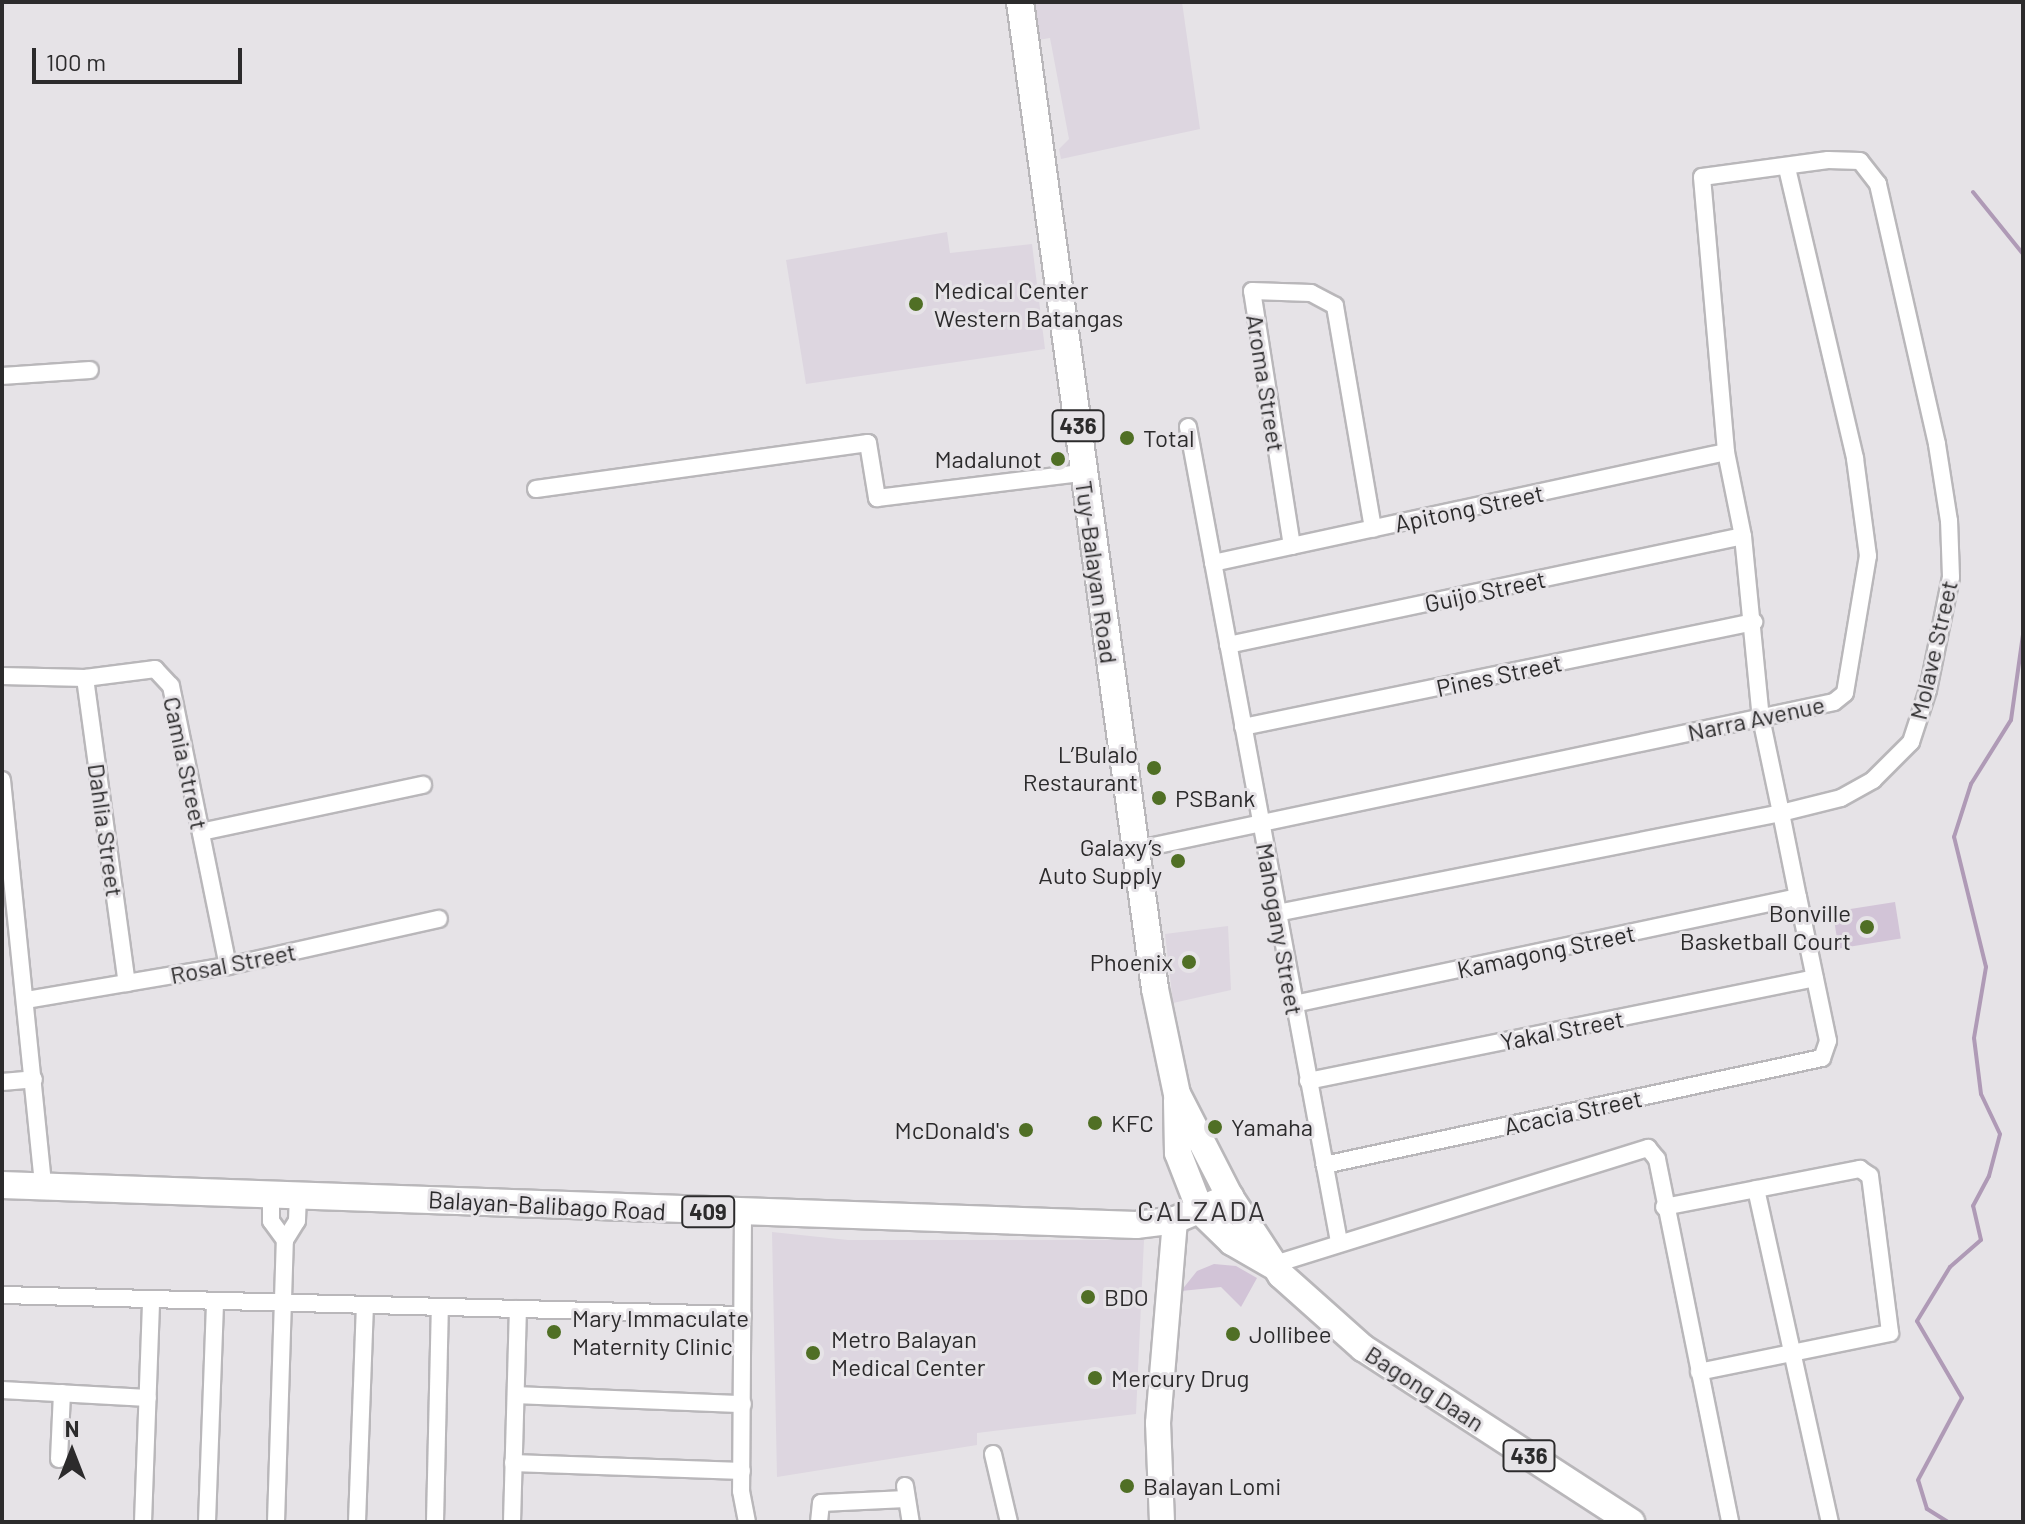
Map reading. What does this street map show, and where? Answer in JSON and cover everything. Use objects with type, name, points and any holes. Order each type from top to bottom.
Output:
[{"type":"main road","name":"Tuy-Balayan Road","points":[[1020,2],[1082,473],[1139,849],[1155,989],[1177,1094],[1178,1153],[1201,1212]]},
{"type":"main road","name":"Tuy-Balayan Road","points":[[1177,1094],[1230,1197]]},
{"type":"main road","name":"Balayan-Balibago Road","points":[[2,1185],[298,1194],[743,1214],[1136,1225],[1175,1220],[1201,1212],[1230,1197]]},
{"type":"main road","name":"Bagong Daan","points":[[1230,1197],[1272,1265]]},
{"type":"main road","name":"Bagong Daan","points":[[1201,1212],[1232,1242],[1272,1265],[1363,1348],[1631,1522]]},
{"type":"main road","points":[[1162,1522],[1158,1423],[1175,1220]]},
{"type":"street","name":"Molave Street","points":[[1277,913],[1781,813],[1841,798],[1873,780],[1911,742],[1928,690],[1951,577],[1949,521],[1937,444],[1878,184],[1860,161],[1828,160],[1787,168],[1702,177],[1726,452]]},
{"type":"street","name":"Narra Avenue","points":[[1139,849],[1834,702],[1845,693],[1868,556],[1855,458],[1787,168]]},
{"type":"street","name":"Aroma Street","points":[[1292,546],[1252,291],[1311,293],[1335,306],[1373,529]]},
{"type":"street","points":[[2,376],[90,370]]},
{"type":"street","name":"Mahogany Street","points":[[1188,427],[1339,1242]]},
{"type":"street","points":[[536,489],[868,443],[877,498],[1082,473]]},
{"type":"street","points":[[1726,452],[1743,536],[1754,622],[1761,718],[1815,978]]},
{"type":"street","name":"Apitong Street","points":[[1213,563],[1726,452]]},
{"type":"street","name":"Guijo Street","points":[[1228,645],[1743,536]]},
{"type":"street","name":"Pines Street","points":[[1243,727],[1754,622]]},
{"type":"street","name":"Camia Street","points":[[2,676],[85,678],[155,669],[171,686],[228,966]]},
{"type":"street","name":"Dahlia Street","points":[[85,678],[127,983]]},
{"type":"street","points":[[2,780],[7,880],[26,1000],[43,1185]]},
{"type":"street","points":[[201,832],[423,785]]},
{"type":"street","name":"Kamagong Street","points":[[1294,1004],[1798,897]]},
{"type":"street","name":"Rosal Street","points":[[26,1000],[228,966],[439,919]]},
{"type":"street","name":"Acacia Street","points":[[1324,1165],[1822,1058],[1828,1041],[1815,978]]},
{"type":"street","name":"Yakal Street","points":[[1308,1081],[1815,978]]},
{"type":"street","points":[[2,1082],[34,1079]]},
{"type":"street","points":[[1272,1265],[1648,1148],[1657,1159],[1664,1207],[1730,1522]]},
{"type":"street","points":[[1664,1207],[1860,1169],[1870,1176],[1890,1333],[1699,1372]]},
{"type":"street","points":[[1756,1189],[1830,1522]]},
{"type":"street","points":[[271,1194],[271,1221],[285,1240]]},
{"type":"street","points":[[276,1522],[285,1240],[297,1221],[298,1194]]},
{"type":"street","points":[[743,1214],[742,1471],[747,1522]]},
{"type":"street","points":[[2,1295],[743,1315]]},
{"type":"street","points":[[143,1522],[151,1299]]},
{"type":"street","points":[[207,1522],[215,1301]]},
{"type":"street","points":[[357,1522],[365,1305]]},
{"type":"street","points":[[435,1522],[440,1307]]},
{"type":"street","points":[[512,1522],[518,1309]]},
{"type":"street","points":[[2,1390],[148,1398]]},
{"type":"street","points":[[59,1459],[62,1393]]},
{"type":"street","points":[[516,1395],[743,1404]]},
{"type":"street","points":[[993,1454],[1009,1522]]},
{"type":"street","points":[[513,1463],[742,1471]]},
{"type":"street","points":[[819,1522],[821,1503],[906,1492],[911,1522]]},
{"type":"shaded area","points":[[1033,2],[1182,2],[1200,129],[1061,159],[1059,149],[1069,139],[1050,38],[1038,40]]},
{"type":"shaded area","name":"Medical Center Western Batangas","points":[[947,232],[950,253],[1032,244],[1045,349],[806,384],[786,260]]},
{"type":"shaded area","name":"Bonville Basketball Court","points":[[1895,902],[1901,939],[1839,948],[1833,912]]},
{"type":"shaded area","points":[[1228,926],[1231,990],[1173,1003],[1165,934]]},
{"type":"shaded area","points":[[772,1232],[848,1240],[1144,1240],[1136,1414],[977,1433],[977,1445],[777,1477]]},
{"type":"shaded area","points":[[1214,1264],[1236,1266],[1257,1278],[1241,1307],[1221,1287],[1181,1291],[1197,1271]]},
{"type":"waterway","points":[[1973,192],[2023,254]]},
{"type":"waterway","points":[[1948,1522],[1927,1509],[1918,1480],[1962,1398],[1917,1321],[1950,1267],[1981,1240],[1973,1206],[1989,1176],[2000,1134],[1981,1094],[1974,1038],[1986,967],[1954,837],[1971,784],[2011,720],[2023,635]]},
{"type":"place","name":"Medical Center Western Batangas","points":[[916,304]]},
{"type":"place","name":"Total","points":[[1127,438]]},
{"type":"place","name":"Madalunot","points":[[1058,459]]},
{"type":"place","name":"L’Bulalo Restaurant","points":[[1154,768]]},
{"type":"place","name":"PSBank","points":[[1159,798]]},
{"type":"place","name":"Galaxy’s Auto Supply","points":[[1178,861]]},
{"type":"place","name":"Bonville Basketball Court","points":[[1867,927]]},
{"type":"place","name":"Phoenix","points":[[1189,962]]},
{"type":"place","name":"KFC","points":[[1095,1123]]},
{"type":"place","name":"Yamaha","points":[[1215,1127]]},
{"type":"place","name":"McDonald's","points":[[1026,1130]]},
{"type":"place","name":"BDO","points":[[1088,1297]]},
{"type":"place","name":"Mary Immaculate Maternity Clinic","points":[[554,1332]]},
{"type":"place","name":"Jollibee","points":[[1233,1334]]},
{"type":"place","name":"Metro Balayan Medical Center","points":[[813,1353]]},
{"type":"place","name":"Mercury Drug","points":[[1095,1378]]},
{"type":"place","name":"Balayan Lomi","points":[[1127,1486]]},
{"type":"district","name":"CALZADA","points":[[1202,1210]]}]
